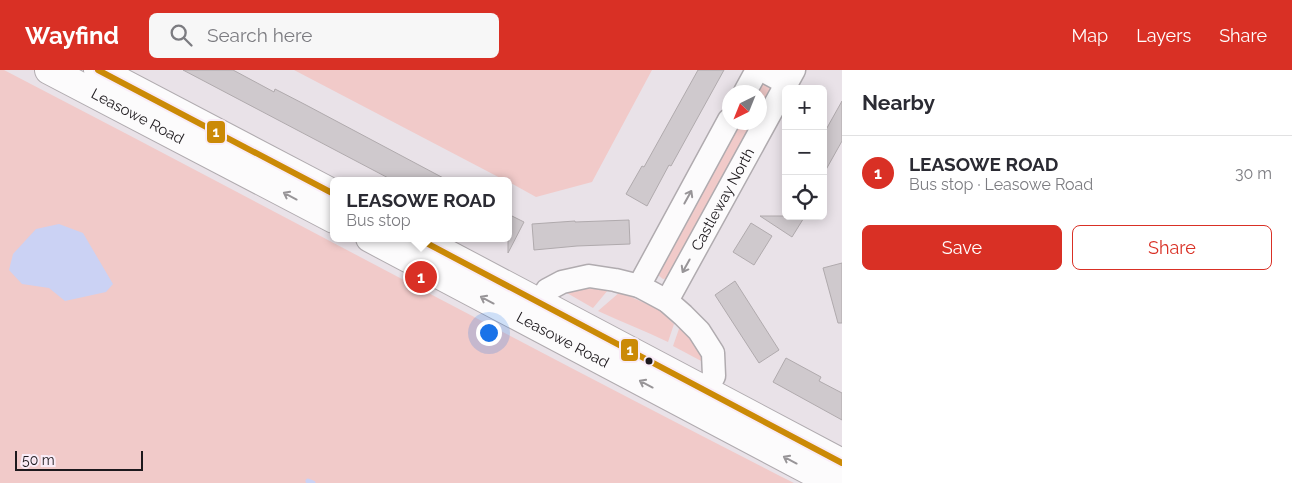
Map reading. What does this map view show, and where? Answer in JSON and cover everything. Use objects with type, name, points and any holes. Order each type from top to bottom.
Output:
[{"type":"main road","name":"Leasowe Road","points":[[49,70],[330,217]]},
{"type":"main road","name":"Leasowe Road","points":[[98,70],[330,192]]},
{"type":"main road","name":"Leasowe Road","points":[[379,242],[534,313],[702,401],[842,463]]},
{"type":"main road","name":"Leasowe Road","points":[[422,242],[534,313]]},
{"type":"main road","name":"Leasowe Road","points":[[702,401],[833,483]]},
{"type":"street","points":[[749,85],[757,70]]},
{"type":"street","points":[[762,70],[790,77]]},
{"type":"street","name":"Castleway North","points":[[666,301],[790,77]]},
{"type":"street","name":"Castleway North","points":[[639,286],[725,130]]},
{"type":"street","name":"Leasowe Road","points":[[534,313],[547,290],[562,282],[590,276],[639,286],[666,301],[683,315],[699,332],[713,353],[714,376],[702,401]]},
{"type":"shaded area","points":[[0,70],[4,70],[794,483],[0,483]]},
{"type":"shaded area","points":[[294,70],[652,70],[592,182],[536,197],[512,183],[512,177],[498,177]]},
{"type":"shaded area","points":[[766,84],[772,88],[767,100],[767,85],[758,85]]},
{"type":"shaded area","points":[[733,130],[753,130],[671,278],[663,279],[658,275]]},
{"type":"shaded area","points":[[573,287],[608,290],[593,308],[567,293]]},
{"type":"shaded area","points":[[620,292],[658,309],[674,324],[668,342],[598,311]]},
{"type":"shaded area","points":[[680,326],[705,357],[705,363],[673,346]]},
{"type":"water","points":[[59,224],[83,233],[113,284],[106,292],[65,301],[49,288],[22,284],[9,270],[13,254],[36,229]]},
{"type":"building","points":[[183,70],[233,70],[274,92],[275,89],[441,177],[386,177]]},
{"type":"building","points":[[698,70],[724,70],[647,206],[626,194],[642,166],[644,167]]},
{"type":"building","points":[[842,101],[842,141],[827,168],[827,130]]},
{"type":"building","points":[[512,216],[524,222],[508,253],[508,242],[512,242]]},
{"type":"building","points":[[760,216],[782,216],[782,220],[803,220],[792,237]]},
{"type":"building","points":[[629,220],[630,244],[534,250],[532,224]]},
{"type":"building","points":[[751,223],[772,236],[754,265],[733,252]]},
{"type":"building","points":[[842,263],[842,323],[838,323],[823,268]]},
{"type":"building","points":[[735,281],[779,350],[759,363],[715,295]]},
{"type":"building","points":[[786,358],[821,377],[819,381],[842,393],[842,420],[773,382]]},
{"type":"waterway","points":[[308,481],[313,483]]},
{"type":"transit line","name":"1","points":[[98,70],[330,192]]},
{"type":"transit line","name":"1","points":[[425,242],[842,463]]},
{"type":"place","name":"LEASOWE ROAD","points":[[421,277]]}]
